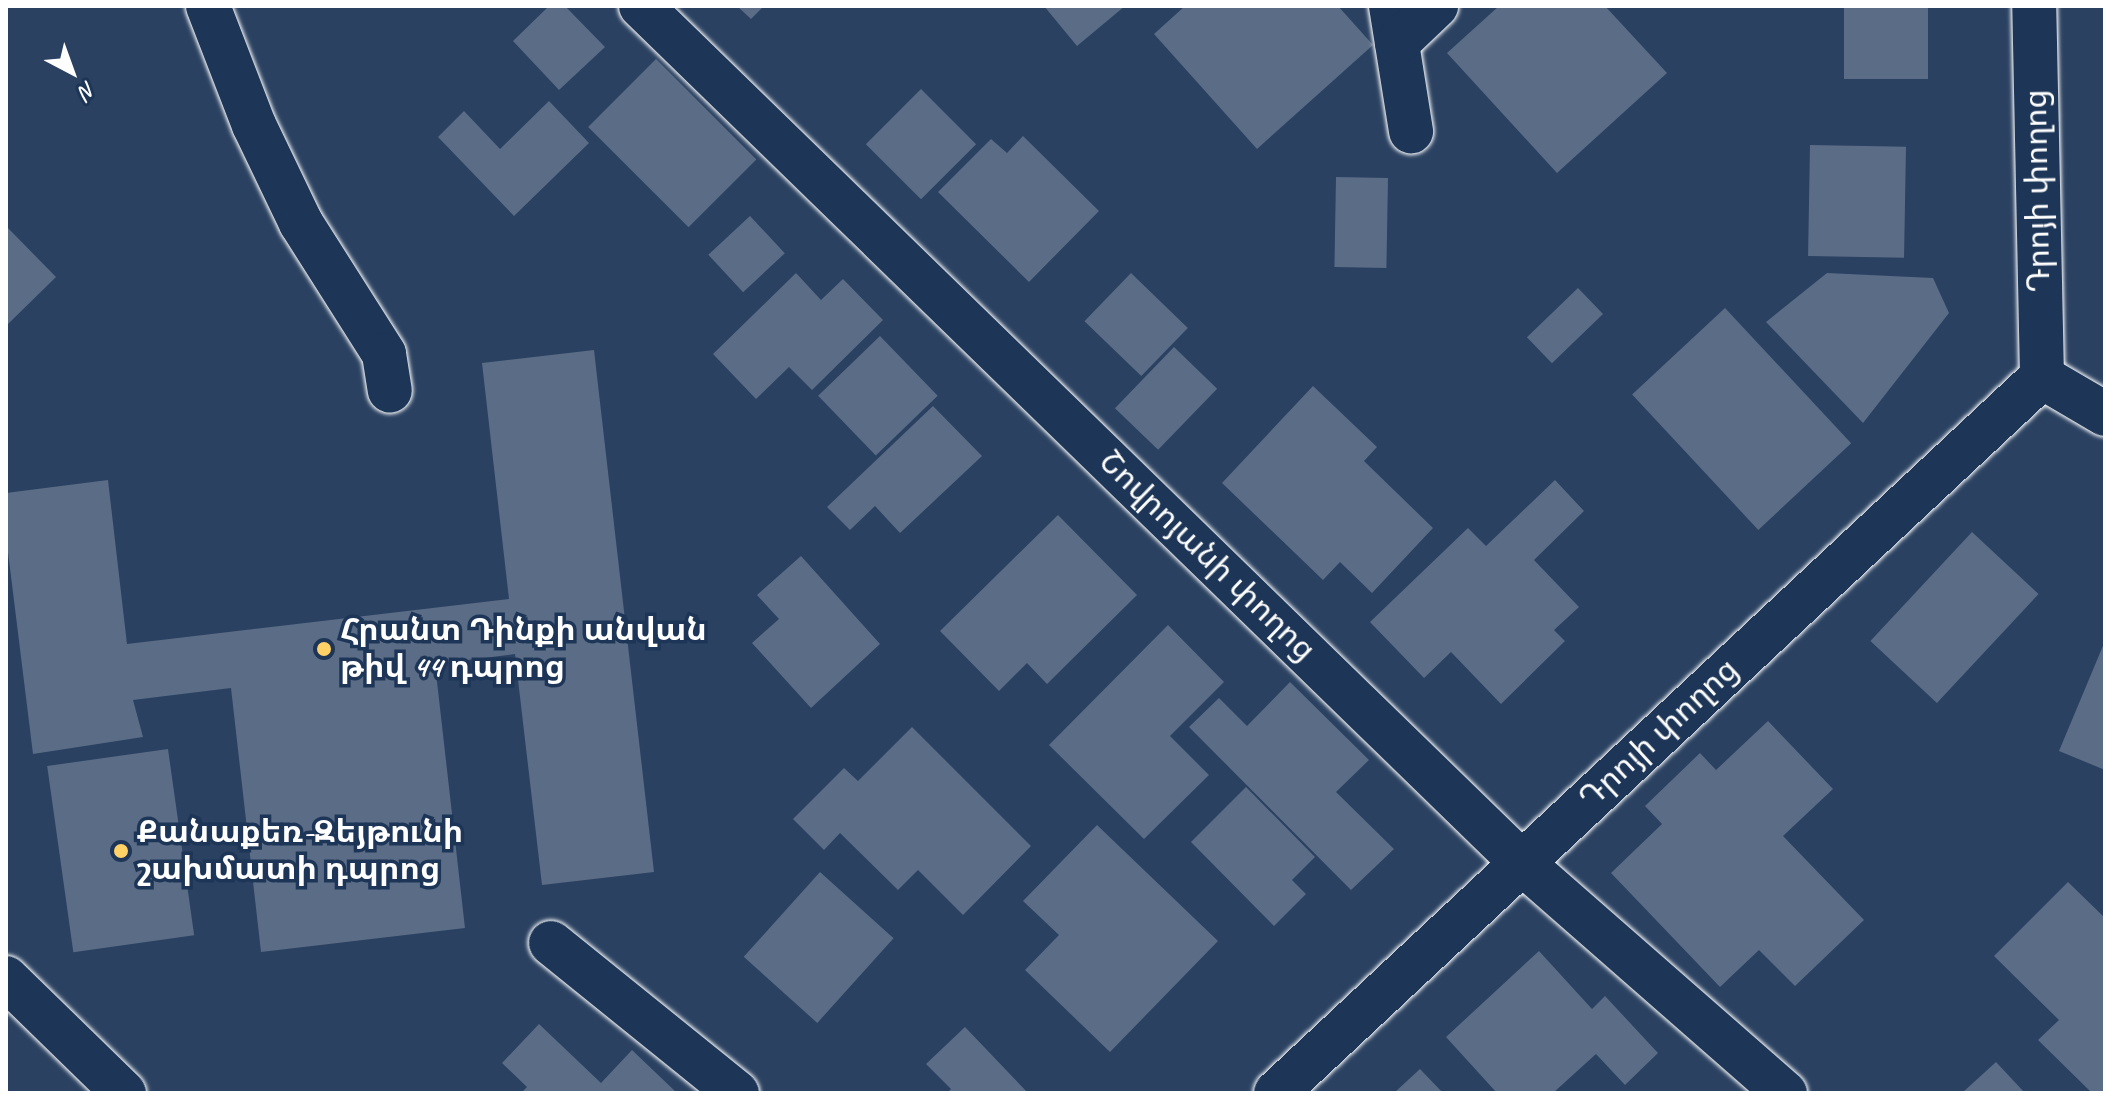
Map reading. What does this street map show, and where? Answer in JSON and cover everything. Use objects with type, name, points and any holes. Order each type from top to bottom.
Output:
[{"type":"street","points":[[208,6],[254,125],[301,223],[384,354],[390,391]]},
{"type":"street","name":"Շովրոյանի փողոց","points":[[641,6],[1521,862],[1785,1093]]},
{"type":"street","points":[[1411,131],[1394,24],[1436,6]]},
{"type":"street","name":"Դրոյի փողոց","points":[[1276,1093],[2042,377],[2034,6]]},
{"type":"street","points":[[2042,377],[2105,414]]},
{"type":"street","points":[[551,943],[737,1093]]},
{"type":"street","points":[[6,978],[124,1093]]},
{"type":"building","points":[[549,6],[565,6],[605,47],[559,90],[513,41]]},
{"type":"building","points":[[737,6],[764,6],[751,19]]},
{"type":"building","points":[[1044,6],[1125,6],[1077,46]]},
{"type":"building","points":[[1185,6],[1338,6],[1373,45],[1257,149],[1154,34]]},
{"type":"building","points":[[1499,6],[1605,6],[1667,73],[1557,173],[1447,53]]},
{"type":"building","points":[[1844,6],[1928,6],[1928,79],[1844,79]]},
{"type":"building","points":[[656,59],[756,159],[689,227],[588,127]]},
{"type":"building","points":[[921,89],[976,144],[921,199],[866,144]]},
{"type":"building","points":[[549,101],[589,143],[514,216],[438,137],[464,111],[500,149]]},
{"type":"building","points":[[1023,136],[1099,211],[1029,282],[938,192],[991,139],[1007,153]]},
{"type":"building","points":[[1810,145],[1906,147],[1904,258],[1808,256]]},
{"type":"building","points":[[1336,177],[1388,178],[1386,268],[1334,267]]},
{"type":"building","points":[[750,216],[785,253],[743,292],[708,255]]},
{"type":"building","points":[[6,226],[56,277],[6,326]]},
{"type":"building","points":[[796,273],[821,300],[843,279],[883,320],[812,390],[789,367],[756,399],[713,354]]},
{"type":"building","points":[[1131,273],[1188,328],[1141,376],[1084,321]]},
{"type":"building","points":[[1827,273],[1933,278],[1949,313],[1863,423],[1766,322]]},
{"type":"building","points":[[1578,288],[1603,314],[1552,363],[1527,337]]},
{"type":"building","points":[[1725,308],[1851,443],[1758,530],[1632,395]]},
{"type":"building","points":[[880,336],[938,396],[876,455],[818,396]]},
{"type":"building","points":[[1174,347],[1217,389],[1158,450],[1115,408]]},
{"type":"building","name":"Հրանտ Դինքի անվան թիվ 44 դպրոց","points":[[594,350],[654,872],[542,885],[515,654],[435,664],[465,928],[261,952],[231,688],[133,700],[143,737],[33,754],[6,536],[6,493],[108,480],[127,644],[509,599],[482,363]]},
{"type":"building","points":[[1313,386],[1377,447],[1364,461],[1433,528],[1372,593],[1340,562],[1323,580],[1222,483]]},
{"type":"building","points":[[933,406],[982,456],[900,533],[875,506],[850,530],[827,507]]},
{"type":"building","points":[[1555,480],[1584,511],[1534,560],[1579,607],[1554,630],[1565,641],[1501,704],[1451,652],[1424,678],[1370,622],[1468,528],[1486,546]]},
{"type":"building","points":[[1058,515],[1137,595],[1047,684],[1027,663],[999,691],[940,631]]},
{"type":"building","points":[[1972,532],[2039,594],[1937,703],[1870,641]]},
{"type":"building","points":[[801,556],[880,644],[811,708],[752,643],[779,619],[757,595]]},
{"type":"building","points":[[1168,625],[1224,682],[1170,736],[1209,775],[1144,839],[1049,745]]},
{"type":"building","points":[[2105,641],[2105,770],[2059,751]]},
{"type":"building","points":[[1290,682],[1369,760],[1336,792],[1394,849],[1351,890],[1189,727],[1219,698],[1247,726]]},
{"type":"building","points":[[1768,721],[1833,789],[1783,836],[1864,920],[1795,986],[1759,950],[1720,987],[1611,873],[1662,824],[1645,806],[1700,753],[1716,770]]},
{"type":"building","points":[[912,727],[1031,846],[963,915],[918,870],[898,890],[840,833],[824,850],[793,819],[844,768],[858,781]]},
{"type":"building","name":"Քանաքեռ-Զեյթունի շախմատի դպրոց","points":[[168,749],[194,935],[73,952],[47,766]]},
{"type":"building","points":[[1246,787],[1315,857],[1292,880],[1306,894],[1274,926],[1191,842]]},
{"type":"building","points":[[1097,825],[1218,941],[1110,1052],[1025,970],[1059,935],[1023,901]]},
{"type":"building","points":[[820,872],[894,938],[817,1023],[744,957]]},
{"type":"building","points":[[2068,882],[2105,918],[2105,1093],[2092,1093],[2038,1040],[2059,1020],[1994,956]]},
{"type":"building","points":[[1539,951],[1592,1009],[1605,996],[1658,1053],[1625,1085],[1596,1054],[1553,1093],[1497,1093],[1446,1037]]},
{"type":"building","points":[[539,1024],[601,1083],[632,1050],[677,1093],[521,1093],[527,1087],[502,1063]]},
{"type":"building","points":[[965,1027],[1028,1093],[947,1093],[951,1089],[926,1064]]},
{"type":"building","points":[[1996,1062],[2025,1093],[1962,1093]]},
{"type":"building","points":[[1420,1069],[1443,1093],[1394,1093]]},
{"type":"place","name":"Հրանտ Դինքի անվան թիվ 44 դպրոց","points":[[324,649]]},
{"type":"place","name":"Քանաքեռ-Զեյթունի շախմատի դպրոց","points":[[121,851]]}]
